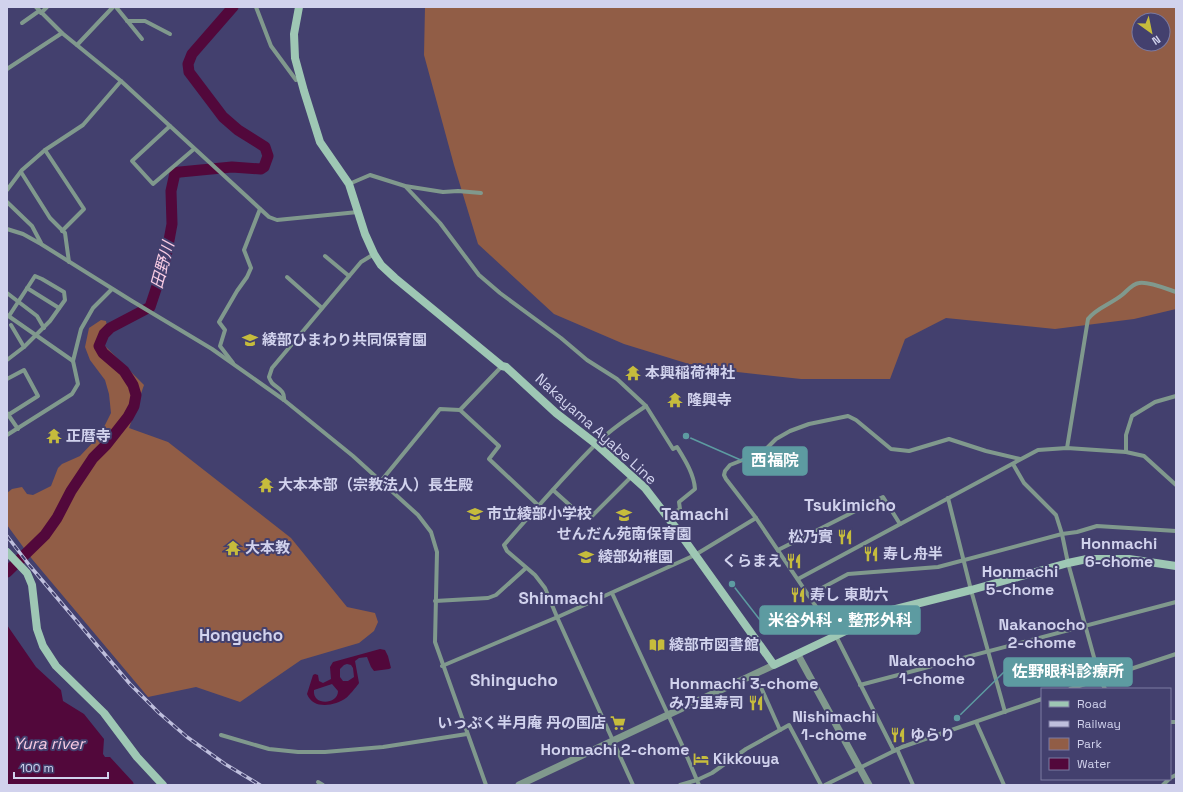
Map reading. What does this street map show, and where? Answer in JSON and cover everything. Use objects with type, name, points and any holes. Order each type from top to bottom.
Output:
[{"type":"main road","name":"Nakayama Ayabe Line","points":[[299,7],[294,34],[295,58],[320,142],[349,184],[365,234],[381,265],[502,366],[506,367],[556,413],[596,444],[645,488],[668,517],[774,665]]},
{"type":"main road","points":[[7,552],[27,573],[32,585],[37,629],[43,646],[56,666],[104,713],[137,757],[163,785]]},
{"type":"main road","points":[[774,665],[798,655],[888,611],[1068,563],[1087,559],[1129,559],[1176,566]]},
{"type":"street","points":[[22,23],[39,10],[48,7]]},
{"type":"street","points":[[77,45],[114,7],[142,39]]},
{"type":"street","points":[[256,7],[271,46],[296,80],[300,78]]},
{"type":"street","points":[[39,10],[62,33],[121,81],[269,217],[277,220],[358,212]]},
{"type":"street","points":[[127,21],[145,21],[170,34]]},
{"type":"street","points":[[7,69],[62,33]]},
{"type":"street","points":[[7,190],[21,172],[45,150],[83,125],[121,81]]},
{"type":"street","points":[[170,126],[132,161],[153,184],[194,149]]},
{"type":"street","points":[[45,150],[84,209],[62,231]]},
{"type":"street","points":[[21,172],[50,218],[65,233],[69,262]]},
{"type":"street","points":[[349,184],[370,175],[406,186],[444,192],[458,191],[481,193]]},
{"type":"street","points":[[406,186],[440,223],[480,275],[500,293],[561,338],[587,360],[617,379],[646,406],[673,450],[677,447],[686,462],[694,481],[695,490],[678,502],[680,509],[668,517]]},
{"type":"street","points":[[7,202],[32,226],[41,244]]},
{"type":"street","points":[[234,365],[220,346],[225,330],[219,322],[251,268],[244,250],[260,208]]},
{"type":"street","points":[[7,229],[23,234],[41,244],[212,349],[284,400],[381,481],[418,515],[430,532],[436,552],[435,642],[442,666],[486,785]]},
{"type":"street","points":[[284,400],[285,397],[281,389],[272,383],[269,377],[272,368],[361,262],[374,254]]},
{"type":"street","points":[[325,256],[349,276]]},
{"type":"street","points":[[7,360],[24,347],[36,336],[44,328],[65,300],[64,292],[34,276],[8,315],[36,336],[73,361]]},
{"type":"street","points":[[287,277],[322,308]]},
{"type":"street","points":[[1067,448],[1088,319],[1092,314],[1139,283],[1149,284],[1176,292]]},
{"type":"street","points":[[27,288],[59,308]]},
{"type":"street","points":[[7,435],[72,394],[78,384],[73,361],[81,329],[93,308],[112,289]]},
{"type":"street","points":[[7,293],[37,316],[44,328]]},
{"type":"street","points":[[17,321],[9,326],[24,347]]},
{"type":"street","points":[[460,410],[502,366]]},
{"type":"street","points":[[7,379],[24,370],[38,396],[8,414],[18,428]]},
{"type":"street","points":[[1126,452],[1126,435],[1132,416],[1154,402],[1176,396]]},
{"type":"street","points":[[633,785],[545,588],[535,575],[507,551],[504,545],[596,444],[624,421],[646,406]]},
{"type":"street","points":[[381,481],[440,409],[460,410],[499,446],[489,459],[539,506]]},
{"type":"street","points":[[913,785],[836,636],[756,518],[726,479],[724,475],[725,471],[730,466],[766,449],[776,439],[790,431],[809,424],[848,416],[856,420],[891,449],[910,451],[949,438],[986,451],[1020,459]]},
{"type":"street","points":[[798,579],[1038,450],[1067,448],[1126,452],[1144,456],[1176,485]]},
{"type":"street","points":[[1013,464],[1024,483],[1056,515],[1100,679],[1104,688]]},
{"type":"street","points":[[553,490],[583,517],[590,517],[632,476]]},
{"type":"street","points":[[778,550],[883,497],[900,524]]},
{"type":"street","points":[[948,498],[971,590],[1005,712]]},
{"type":"street","points":[[442,666],[612,593],[695,555],[756,518]]},
{"type":"street","points":[[809,595],[848,574],[938,567],[1097,526],[1176,531]]},
{"type":"street","points":[[435,601],[488,598],[496,595],[526,568]]},
{"type":"street","points":[[612,593],[698,783]]},
{"type":"street","points":[[860,685],[1176,602]]},
{"type":"street","points":[[1073,688],[1176,654]]},
{"type":"street","points":[[798,655],[869,785]]},
{"type":"street","points":[[519,785],[774,665]]},
{"type":"street","points":[[755,674],[780,730]]},
{"type":"street","points":[[825,785],[895,750],[1041,699]]},
{"type":"street","points":[[976,722],[1004,785]]},
{"type":"street","points":[[680,785],[698,783],[746,749],[789,725],[821,785]]},
{"type":"street","points":[[221,735],[269,749],[298,752],[325,752],[383,748],[467,734]]},
{"type":"street","points":[[318,782],[323,785]]},
{"type":"green space","points":[[425,7],[1176,7],[1176,309],[1134,319],[1055,329],[946,318],[905,339],[890,379],[801,379],[702,368],[624,344],[554,314],[478,244],[454,165],[424,55]]},
{"type":"green space","points":[[101,320],[106,321],[107,326],[98,337],[144,385],[129,428],[168,442],[291,538],[347,607],[375,613],[378,622],[374,631],[359,643],[301,660],[240,702],[196,687],[148,697],[32,559],[7,525],[7,493],[12,489],[22,487],[27,494],[33,495],[51,486],[58,468],[62,464],[80,456],[100,435],[111,413],[109,394],[105,380],[90,360],[85,347],[89,328]]},
{"type":"water","name":"Yura river","points":[[7,625],[36,667],[61,690],[63,701],[84,714],[104,739],[103,754],[105,757],[110,757],[134,785],[7,785]]},
{"type":"water","points":[[380,649],[385,650],[391,668],[374,671],[367,657],[359,658],[355,661],[359,683],[347,697],[336,703],[325,705],[314,702],[307,694],[313,675],[318,675],[319,681],[323,683],[331,679],[330,667],[333,662]],"holes":[[[347,664],[351,665],[353,668],[354,677],[348,681],[343,681],[340,677],[340,669]],[[332,684],[338,691],[337,696],[334,699],[325,702],[317,699],[314,695],[314,690]]]},
{"type":"waterway","name":"田野川","points":[[7,572],[45,535],[57,518],[71,491],[93,458],[106,445],[128,417],[134,406],[136,395],[133,385],[124,371],[103,353],[99,346],[104,334],[110,328],[150,307],[165,262],[172,224],[171,191],[175,173],[232,167],[261,169],[264,167],[268,156],[265,147],[238,130],[223,117],[189,72],[188,64],[192,54],[233,7]]},
{"type":"railway","points":[[7,536],[30,566],[130,684],[159,713],[187,737],[225,764],[260,785]]},
{"type":"place","name":"綾部ひまわり共同保育園","points":[[250,340]]},
{"type":"place","name":"本興稲荷神社","points":[[633,373]]},
{"type":"place","name":"隆興寺","points":[[675,400]]},
{"type":"place","name":"正暦寺","points":[[54,436]]},
{"type":"place","name":"西福院","points":[[686,436]]},
{"type":"place","name":"大本本部（宗教法人）長生殿","points":[[266,485]]},
{"type":"place","name":"市立綾部小学校","points":[[475,514]]},
{"type":"place","name":"せんだん苑南保育園","points":[[624,515]]},
{"type":"place","name":"松乃實","points":[[845,537]]},
{"type":"place","name":"大本教","points":[[233,548]]},
{"type":"place","name":"寿し舟半","points":[[871,554]]},
{"type":"place","name":"綾部幼稚園","points":[[586,557]]},
{"type":"place","name":"くらまえ","points":[[794,561]]},
{"type":"place","name":"米谷外科・整形外科","points":[[732,584]]},
{"type":"place","name":"寿し 東助六","points":[[798,595]]},
{"type":"place","name":"綾部市図書館","points":[[657,645]]},
{"type":"place","name":"み乃里寿司","points":[[756,703]]},
{"type":"place","name":"佐野眼科診療所","points":[[957,718]]},
{"type":"place","name":"いっぷく半月庵 丹の国店","points":[[618,723]]},
{"type":"place","name":"ゆらり","points":[[898,735]]},
{"type":"place","name":"Kikkouya","points":[[701,759]]},
{"type":"district","name":"Tsukimicho","points":[[850,505]]},
{"type":"district","name":"Tamachi","points":[[695,514]]},
{"type":"district","name":"Honmachi 6-chome","points":[[1119,552]]},
{"type":"district","name":"Honmachi 5-chome","points":[[1020,580]]},
{"type":"district","name":"Shinmachi","points":[[561,598]]},
{"type":"district","name":"Nakanocho 2-chome","points":[[1042,633]]},
{"type":"district","name":"Hongucho","points":[[241,635]]},
{"type":"district","name":"Nakanocho 1-chome","points":[[932,669]]},
{"type":"district","name":"Shingucho","points":[[514,680]]},
{"type":"district","name":"Honmachi 3-chome","points":[[744,683]]},
{"type":"district","name":"Nishimachi 1-chome","points":[[834,725]]},
{"type":"district","name":"Honmachi 2-chome","points":[[615,749]]}]
